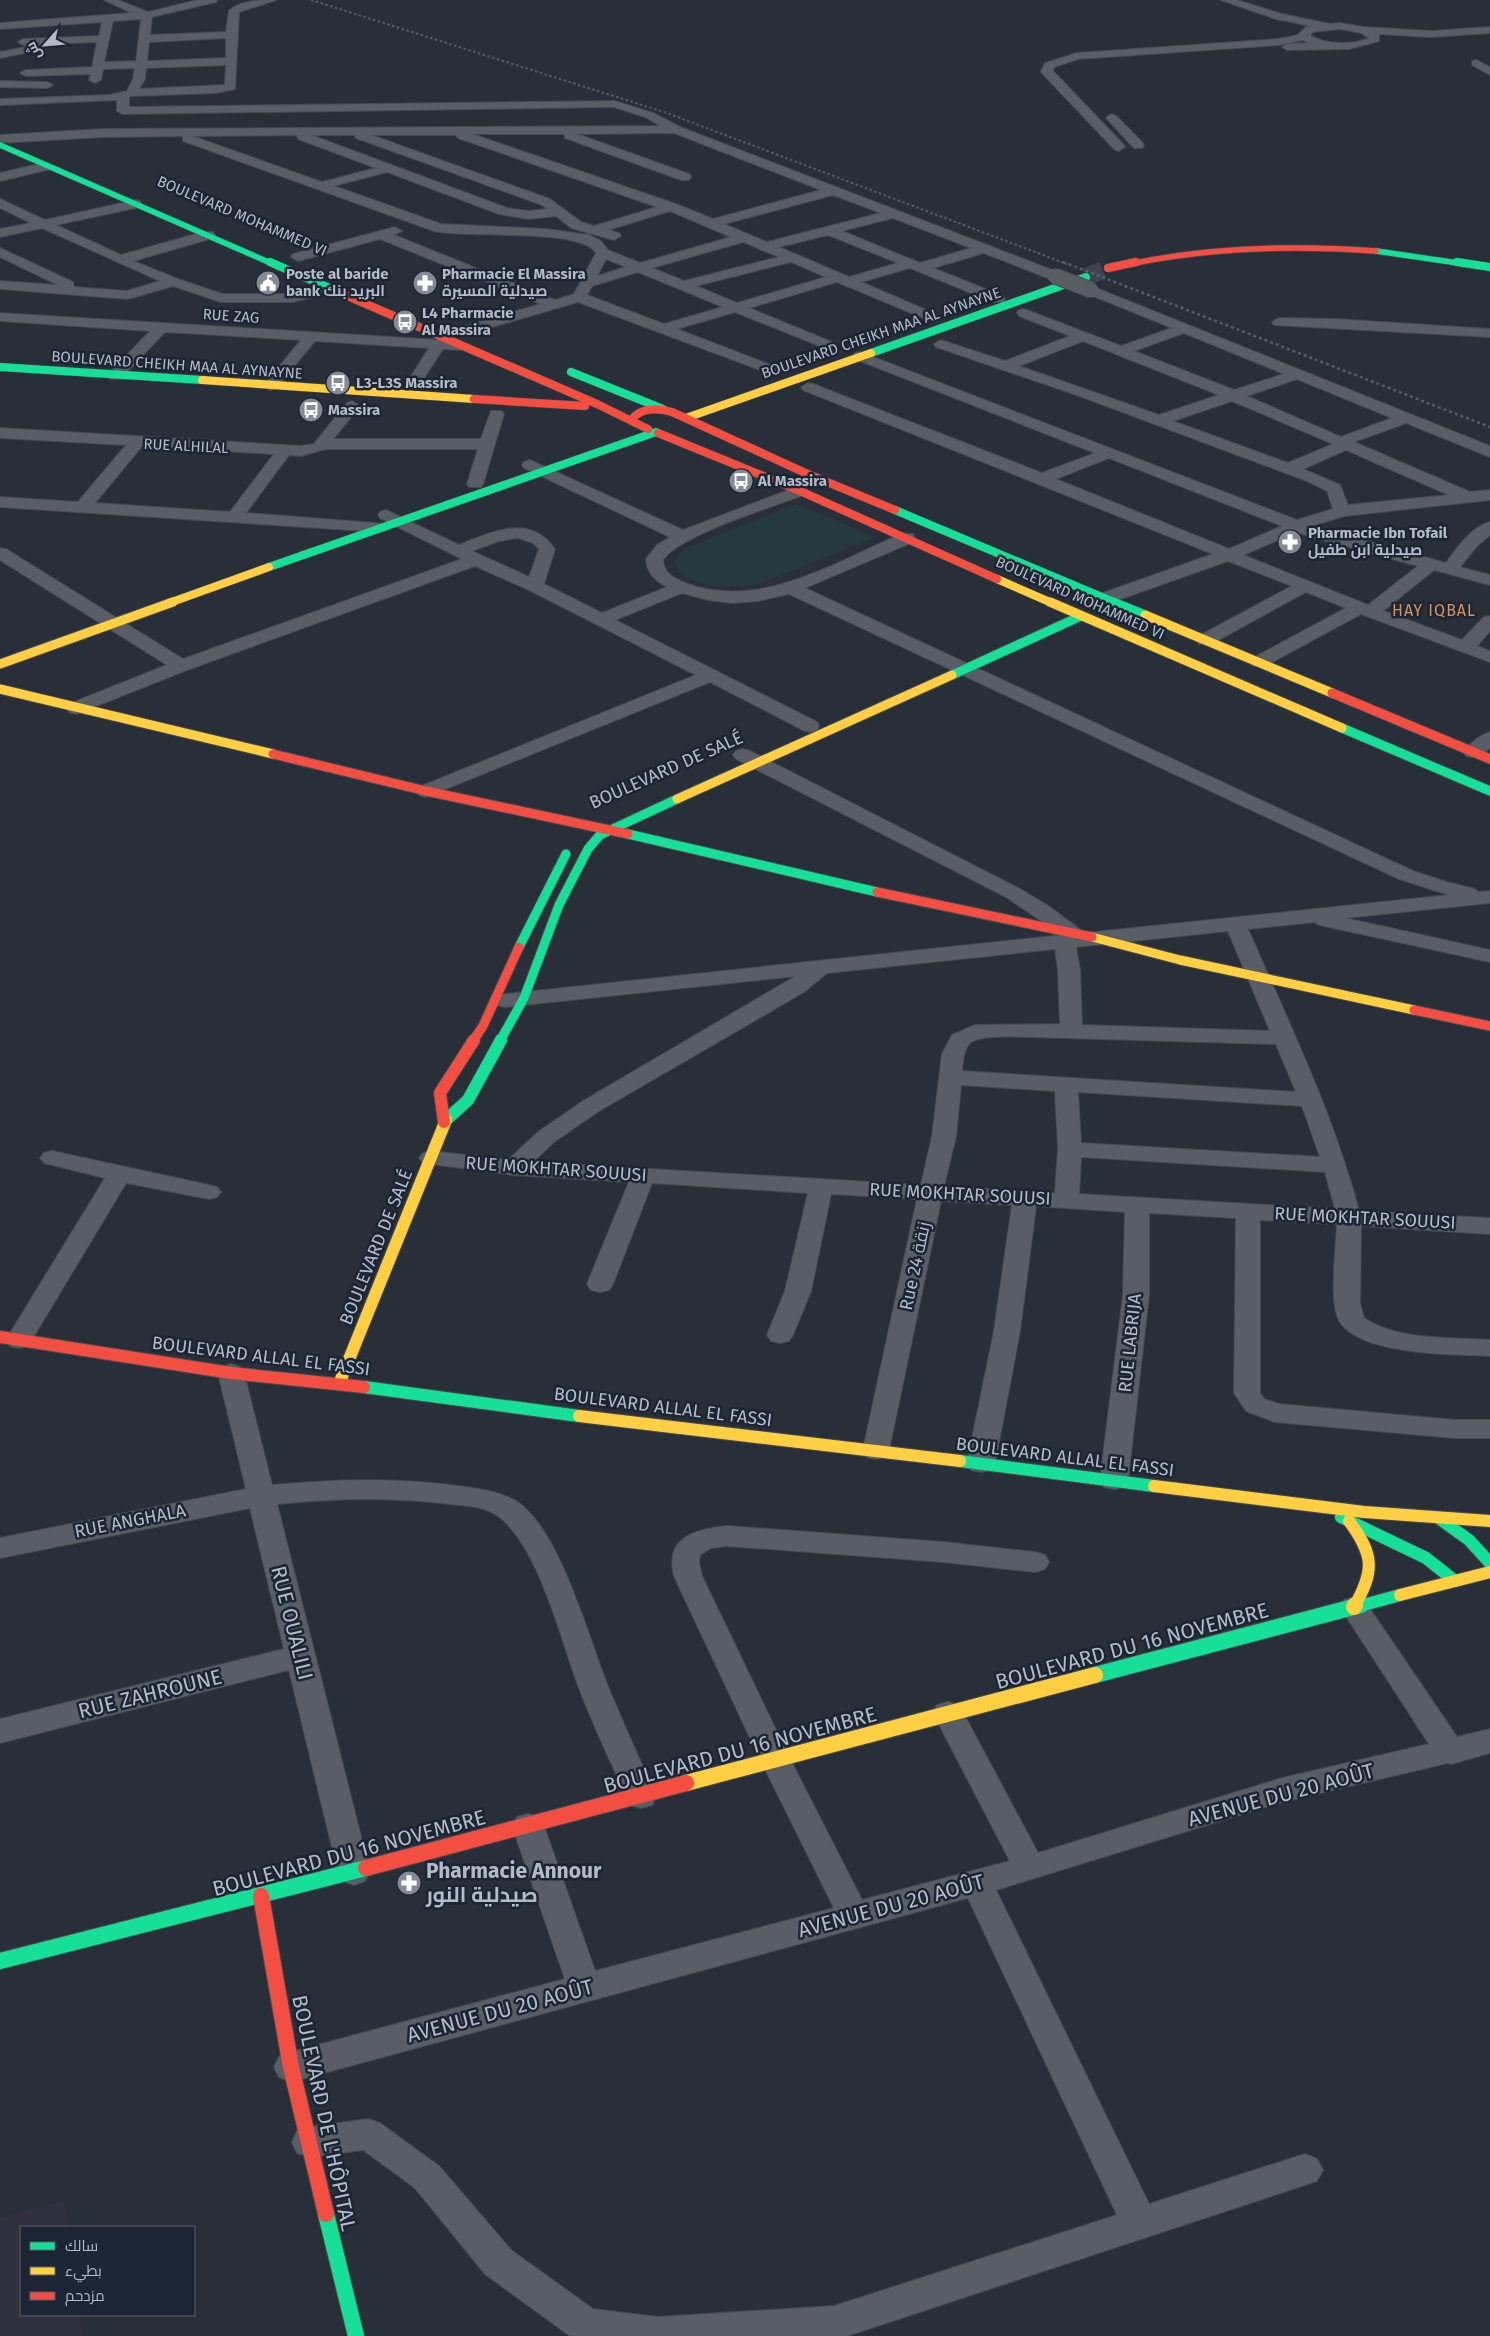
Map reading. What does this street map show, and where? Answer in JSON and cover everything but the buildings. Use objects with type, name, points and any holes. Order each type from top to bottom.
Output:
[{"type":"street","points":[[109,0],[147,15]]},
{"type":"street","points":[[123,5],[145,0]]},
{"type":"street","points":[[0,32],[108,22],[212,0]]},
{"type":"street","points":[[0,102],[227,90],[231,87],[226,75],[231,61],[226,49],[232,35],[227,23],[238,8],[272,0]]},
{"type":"street","points":[[1221,2],[1280,17],[1364,30],[1431,34],[1490,30]]},
{"type":"street","points":[[1221,2],[1305,34],[1328,45]]},
{"type":"street","points":[[147,15],[143,79],[127,94],[118,112],[609,104],[649,115],[676,130],[1056,276],[1088,283],[1296,374],[1490,452]]},
{"type":"street","points":[[0,26],[108,22]]},
{"type":"street","points":[[91,98],[89,84],[108,22]]},
{"type":"street","points":[[1118,147],[1047,72],[1049,65],[1077,56],[1267,43],[1332,26]]},
{"type":"street","points":[[145,33],[165,27]]},
{"type":"street","points":[[1364,30],[1372,33],[1375,39]]},
{"type":"street","points":[[0,32],[8,36],[0,38]]},
{"type":"street","points":[[145,33],[232,35]]},
{"type":"street","points":[[1070,69],[1075,64],[1107,58],[1362,44],[1375,39],[1422,40],[1490,35]]},
{"type":"street","points":[[0,55],[24,49],[104,39]]},
{"type":"street","points":[[16,73],[24,49]]},
{"type":"street","points":[[0,80],[16,73],[145,56],[231,61]]},
{"type":"street","points":[[1476,63],[1490,72]]},
{"type":"street","points":[[0,84],[56,84]]},
{"type":"street","points":[[392,130],[395,107]]},
{"type":"street","points":[[216,132],[227,111]]},
{"type":"street","points":[[1105,111],[1138,146]]},
{"type":"street","points":[[0,127],[51,149]]},
{"type":"street","points":[[0,139],[172,132],[444,129],[676,130]]},
{"type":"street","points":[[444,129],[687,213],[741,238],[933,318]]},
{"type":"street","points":[[553,129],[685,178]]},
{"type":"street","points":[[346,130],[546,202],[597,242],[638,267],[827,345]]},
{"type":"street","points":[[288,131],[504,211],[528,215],[558,212]]},
{"type":"street","points":[[172,132],[455,232],[554,233],[597,242],[687,213]]},
{"type":"street","name":"BOULEVARD MOHAMMED VI","points":[[0,145],[603,407],[638,424],[907,538],[1066,610],[1490,791]]},
{"type":"street","points":[[482,179],[541,162]]},
{"type":"street","points":[[0,177],[47,166]]},
{"type":"street","points":[[409,176],[444,166]]},
{"type":"street","points":[[322,186],[388,168]]},
{"type":"street","points":[[710,224],[836,190]]},
{"type":"street","points":[[0,203],[120,260],[173,282],[221,298],[292,298],[331,289]]},
{"type":"street","points":[[0,233],[136,204]]},
{"type":"street","points":[[148,209],[166,205]]},
{"type":"street","points":[[597,242],[671,207]]},
{"type":"street","points":[[470,233],[504,211]]},
{"type":"street","points":[[764,246],[894,214]]},
{"type":"street","points":[[294,255],[426,223]]},
{"type":"street","points":[[828,230],[998,299]]},
{"type":"street","points":[[120,260],[208,235]]},
{"type":"street","points":[[381,235],[554,304]]},
{"type":"street","points":[[587,283],[741,238]]},
{"type":"street","points":[[579,297],[587,283],[597,242]]},
{"type":"street","points":[[1108,268],[1140,260],[1214,248],[1290,244],[1369,249],[1490,267]]},
{"type":"street","points":[[663,329],[734,307],[842,280],[984,249]]},
{"type":"street","points":[[0,252],[79,291]]},
{"type":"street","name":"BOULEVARD MOHAMMED VI","points":[[294,255],[315,264]]},
{"type":"street","points":[[681,286],[792,258]]},
{"type":"street","points":[[0,285],[128,295],[173,282]]},
{"type":"street","name":"BOULEVARD CHEIKH MAA AL AYNAYNE","points":[[657,432],[672,434],[686,431],[693,426],[689,420],[860,356],[1088,283]]},
{"type":"street","points":[[96,324],[128,295]]},
{"type":"street","points":[[465,327],[579,297],[771,370]]},
{"type":"street","points":[[384,312],[402,306]]},
{"type":"street","points":[[1024,313],[1232,395],[1470,498]]},
{"type":"street","name":"RUE ZAG","points":[[0,317],[460,346]]},
{"type":"street","points":[[1279,322],[1312,322],[1490,333]]},
{"type":"street","points":[[1121,351],[1177,323]]},
{"type":"street","points":[[465,327],[486,336]]},
{"type":"street","points":[[115,376],[161,328]]},
{"type":"street","points":[[1007,365],[1083,336]]},
{"type":"street","points":[[270,386],[311,337]]},
{"type":"street","points":[[415,381],[439,344]]},
{"type":"street","points":[[941,344],[1007,365],[1160,420],[1386,507]]},
{"type":"street","points":[[484,355],[502,350]]},
{"type":"street","points":[[860,356],[1296,526],[1347,544],[1490,580]]},
{"type":"street","points":[[556,366],[667,410]]},
{"type":"street","name":"BOULEVARD CHEIKH MAA AL AYNAYNE","points":[[0,368],[667,410]]},
{"type":"street","points":[[1160,420],[1296,374]]},
{"type":"street","points":[[808,387],[1042,479],[1365,610],[1490,657]]},
{"type":"street","points":[[322,444],[352,406]]},
{"type":"street","points":[[638,424],[632,419],[635,414],[652,409]]},
{"type":"street","name":"BOULEVARD MOHAMMED VI","points":[[667,410],[810,475],[1481,755]]},
{"type":"street","points":[[475,484],[496,414]]},
{"type":"street","points":[[1289,469],[1344,443],[1406,418]]},
{"type":"street","points":[[600,420],[638,424]]},
{"type":"street","points":[[81,622],[109,615],[388,521],[536,468],[638,424]]},
{"type":"street","points":[[0,502],[355,525],[388,521],[475,484],[657,432]]},
{"type":"street","name":"RUE ALHILAL","points":[[0,433],[284,451],[312,450],[322,444],[487,444]]},
{"type":"street","points":[[83,506],[136,443]]},
{"type":"street","points":[[235,517],[284,451]]},
{"type":"street","points":[[1042,479],[1108,453]]},
{"type":"street","points":[[536,468],[682,536]]},
{"type":"street","points":[[1334,488],[1342,511]]},
{"type":"street","points":[[800,492],[682,536],[664,545],[655,556],[654,568],[663,579],[680,588],[700,594],[748,597],[771,594],[791,588],[907,538]]},
{"type":"street","points":[[1106,598],[1228,554],[1296,526],[1342,511],[1490,495]]},
{"type":"street","points":[[388,521],[535,586],[810,726]]},
{"type":"street","points":[[163,593],[355,525]]},
{"type":"street","points":[[1449,570],[1471,542],[1490,527]]},
{"type":"street","points":[[458,551],[499,536],[520,532],[531,535],[544,544],[547,549],[535,586]]},
{"type":"street","points":[[0,553],[109,615],[181,666]]},
{"type":"street","points":[[76,708],[181,666],[476,560]]},
{"type":"street","points":[[1259,662],[1365,610],[1430,565]]},
{"type":"street","points":[[1205,640],[1305,586]]},
{"type":"street","points":[[600,620],[680,588]]},
{"type":"street","points":[[791,588],[1406,875],[1441,887],[1489,897]]},
{"type":"street","name":"BOULEVARD DE SALÉ","points":[[339,1384],[444,1122],[468,1100],[524,998],[560,905],[588,849],[600,834],[749,756],[959,666],[1066,610]]},
{"type":"street","points":[[0,664],[109,615]]},
{"type":"street","name":"BOULEVARD DE SALÉ","points":[[794,733],[1081,616]]},
{"type":"street","points":[[1465,648],[1490,621]]},
{"type":"street","points":[[0,652],[18,645]]},
{"type":"street","points":[[426,791],[710,676]]},
{"type":"street","points":[[0,689],[426,791],[580,833],[609,829],[1070,938]]},
{"type":"street","points":[[1481,755],[1490,738]]},
{"type":"street","points":[[749,756],[1013,893],[1040,909],[1070,938],[1071,1031],[1283,1038]]},
{"type":"street","name":"BOULEVARD DE SALÉ","points":[[444,1122],[440,1093],[476,1039],[496,1001],[532,915],[558,866],[580,833],[601,817]]},
{"type":"street","points":[[1422,942],[1425,904],[1441,887]]},
{"type":"street","points":[[496,1001],[821,967],[1070,938],[1100,938],[1489,897]]},
{"type":"street","points":[[1306,916],[1490,956]]},
{"type":"street","points":[[1235,923],[1311,1100],[1335,1165],[1349,1217],[1347,1303],[1354,1323],[1367,1332],[1387,1338],[1490,1348]]},
{"type":"street","points":[[1100,938],[1180,960],[1259,978],[1490,1026]]},
{"type":"street","points":[[513,1168],[546,1137],[591,1106],[796,987],[821,967]]},
{"type":"street","name":"Rue 24 زنقة","points":[[876,1450],[930,1192],[944,1136],[950,1077],[956,1045],[965,1036],[975,1032],[1071,1031]]},
{"type":"street","points":[[950,1077],[1066,1086],[1311,1100]]},
{"type":"street","points":[[1066,1086],[1070,1149],[1067,1200]]},
{"type":"street","points":[[1070,1149],[1335,1165]]},
{"type":"street","points":[[52,1158],[209,1192]]},
{"type":"street","name":"RUE MOKHTAR SOUUSI","points":[[431,1158],[513,1168],[1490,1226]]},
{"type":"street","points":[[9,1339],[119,1174]]},
{"type":"street","points":[[600,1284],[643,1176]]},
{"type":"street","points":[[780,1336],[798,1291],[821,1186]]},
{"type":"street","points":[[981,1463],[1000,1377],[1017,1272],[1025,1198]]},
{"type":"street","name":"RUE LABRIJA","points":[[1114,1480],[1136,1295],[1137,1205]]},
{"type":"street","points":[[1248,1211],[1247,1393],[1255,1405],[1275,1413],[1455,1429],[1490,1429]]},
{"type":"street","name":"BOULEVARD ALLAL EL FASSI","points":[[9,1339],[231,1373],[339,1384],[638,1423],[876,1450],[1322,1508],[1440,1519],[1490,1521]]},
{"type":"street","name":"RUE OUALILI","points":[[231,1373],[354,1872]]},
{"type":"street","name":"RUE ANGHALA","points":[[0,1548],[261,1496],[326,1490],[416,1490],[494,1501],[509,1509],[519,1518],[532,1537],[553,1577],[594,1687],[641,1796]]},
{"type":"street","name":"BOULEVARD ALLAL EL FASSI","points":[[1322,1508],[1388,1538],[1426,1558],[1455,1581]]},
{"type":"street","points":[[1440,1519],[1469,1540],[1490,1563]]},
{"type":"street","points":[[1349,1521],[1363,1538],[1370,1554],[1373,1569],[1368,1586],[1354,1608],[1451,1752]]},
{"type":"street","points":[[854,1916],[775,1759],[688,1576],[685,1559],[691,1547],[707,1538],[728,1536],[1035,1562]]},
{"type":"street","name":"BOULEVARD DU 16 NOVEMBRE","points":[[0,1961],[354,1872],[775,1759],[1490,1572]]},
{"type":"street","name":"RUE ZAHROUNE","points":[[0,1731],[300,1656]]},
{"type":"street","points":[[948,1714],[1030,1868]]},
{"type":"street","name":"AVENUE DU 20 AOÛT","points":[[292,2067],[1030,1868],[1282,1790],[1451,1752],[1490,1741]]},
{"type":"street","points":[[528,1826],[586,1989]]},
{"type":"street","points":[[976,1882],[1140,2224]]},
{"type":"street","name":"BOULEVARD DE L'HÔPITAL","points":[[261,1896],[292,2067],[356,2336]]},
{"type":"street","points":[[310,2142],[368,2134],[427,2178],[498,2262],[586,2326],[658,2334],[834,2323],[1306,2170]]},
{"type":"shaded area","points":[[65,2200],[68,2226],[20,2226],[20,2316],[80,2316],[83,2336],[0,2336],[0,2218]]},
{"type":"green space","points":[[796,504],[875,537],[759,584],[715,586],[704,584],[684,576],[678,569],[676,560],[684,549]]},
{"type":"tunnel","points":[[1086,277],[1108,268]]},
{"type":"railway","points":[[311,0],[664,112],[1067,264]]},
{"type":"railway","points":[[1063,262],[1490,427]]},
{"type":"traffic: fast","points":[[0,145],[336,291]]},
{"type":"traffic: fast","points":[[1376,251],[1490,267]]},
{"type":"traffic: fast","points":[[871,353],[1086,277]]},
{"type":"traffic: fast","points":[[0,367],[202,380]]},
{"type":"traffic: fast","points":[[571,372],[663,409]]},
{"type":"traffic: fast","points":[[269,567],[656,432]]},
{"type":"traffic: fast","points":[[895,510],[1145,615]]},
{"type":"traffic: fast","points":[[952,675],[1081,616]]},
{"type":"traffic: fast","points":[[1342,728],[1490,791]]},
{"type":"traffic: fast","points":[[446,1120],[468,1100],[524,998],[559,905],[588,849],[600,835],[677,799]]},
{"type":"traffic: fast","points":[[628,834],[877,892]]},
{"type":"traffic: fast","points":[[519,947],[546,890],[566,854]]},
{"type":"traffic: fast","points":[[364,1387],[579,1416]]},
{"type":"traffic: fast","points":[[960,1461],[1154,1486]]},
{"type":"traffic: fast","points":[[1341,1517],[1426,1558],[1455,1581]]},
{"type":"traffic: fast","points":[[1440,1519],[1469,1540],[1490,1563]]},
{"type":"traffic: fast","points":[[1095,1675],[1400,1595]]},
{"type":"traffic: fast","points":[[0,1961],[366,1868]]},
{"type":"traffic: fast","points":[[326,2214],[356,2336]]},
{"type":"traffic: slow","points":[[686,418],[871,353]]},
{"type":"traffic: slow","points":[[202,380],[474,399]]},
{"type":"traffic: slow","points":[[0,664],[269,567]]},
{"type":"traffic: slow","points":[[997,579],[1342,728]]},
{"type":"traffic: slow","points":[[1145,615],[1332,693]]},
{"type":"traffic: slow","points":[[677,799],[952,675]]},
{"type":"traffic: slow","points":[[0,689],[273,754]]},
{"type":"traffic: slow","points":[[1092,937],[1180,960],[1414,1010]]},
{"type":"traffic: slow","points":[[339,1384],[446,1120]]},
{"type":"traffic: slow","points":[[579,1416],[960,1461]]},
{"type":"traffic: slow","points":[[1154,1486],[1364,1512],[1490,1521]]},
{"type":"traffic: slow","points":[[1349,1521],[1364,1544],[1369,1554],[1370,1563],[1367,1582],[1354,1607]]},
{"type":"traffic: slow","points":[[1400,1595],[1490,1572]]},
{"type":"traffic: slow","points":[[686,1783],[1095,1675]]},
{"type":"traffic: jam","points":[[1108,268],[1175,256],[1241,249],[1308,247],[1376,251]]},
{"type":"traffic: jam","points":[[336,291],[597,404],[648,429]]},
{"type":"traffic: jam","points":[[474,399],[585,406]]},
{"type":"traffic: jam","points":[[634,422],[632,419],[635,415],[645,410],[656,409],[672,412],[810,475],[895,510]]},
{"type":"traffic: jam","points":[[658,433],[800,491],[997,579]]},
{"type":"traffic: jam","points":[[1332,693],[1490,759]]},
{"type":"traffic: jam","points":[[273,754],[426,791],[628,834]]},
{"type":"traffic: jam","points":[[877,892],[1092,937]]},
{"type":"traffic: jam","points":[[444,1122],[440,1093],[483,1026],[519,947]]},
{"type":"traffic: jam","points":[[1414,1010],[1490,1026]]},
{"type":"traffic: jam","points":[[0,1337],[231,1373],[364,1387]]},
{"type":"traffic: jam","points":[[366,1868],[686,1783]]},
{"type":"traffic: jam","points":[[261,1896],[291,2067],[326,2214]]},
{"type":"place","name":"Poste al baride bank البريد بنك","points":[[268,283]]},
{"type":"place","name":"Pharmacie El Massira صيدلية المسيرة","points":[[425,283]]},
{"type":"place","name":"L4 Pharmacie Al Massira","points":[[405,322]]},
{"type":"place","name":"L3-L3S Massira","points":[[338,383]]},
{"type":"place","name":"Massira","points":[[311,410]]},
{"type":"place","name":"Al Massira","points":[[741,481]]},
{"type":"place","name":"Pharmacie Ibn Tofail صيدلية ابن طفيل","points":[[1290,542]]},
{"type":"place","name":"Pharmacie Annour صيدلية النور","points":[[409,1883]]},
{"type":"district","name":"HAY IQBAL","points":[[1434,610]]}]
